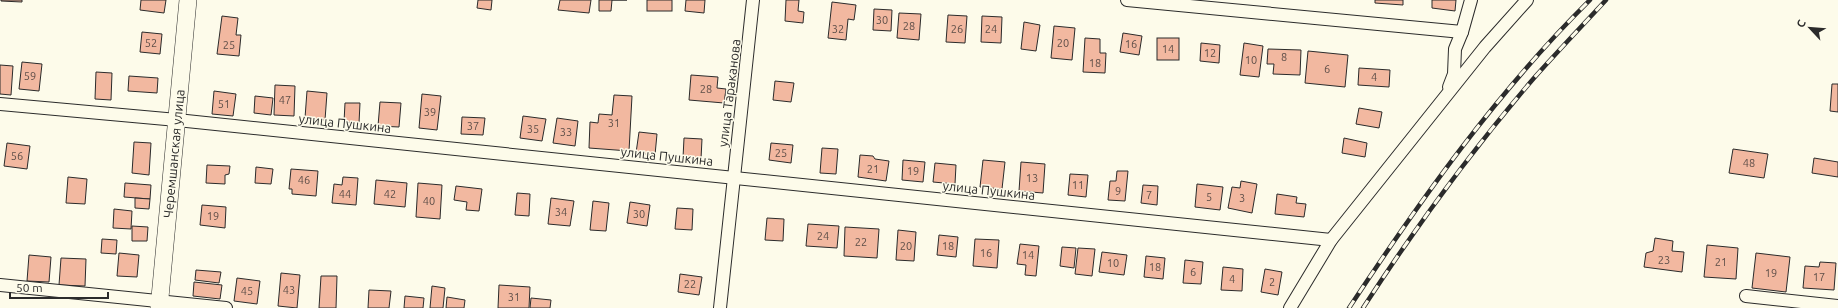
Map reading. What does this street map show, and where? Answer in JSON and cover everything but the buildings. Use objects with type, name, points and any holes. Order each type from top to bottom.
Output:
[{"type":"main road","name":"Черемшанская улица","points":[[159,304],[188,0]]},
{"type":"street","name":"улица Тараканова","points":[[720,308],[753,0]]},
{"type":"street","points":[[1127,0],[1448,32],[1462,32]]},
{"type":"street","points":[[1444,99],[1454,74],[1455,49],[1462,32],[1471,0]]},
{"type":"street","points":[[1290,308],[1331,240],[1485,47],[1527,0]]},
{"type":"street","name":"улица Пушкина","points":[[0,104],[177,120],[1331,240]]},
{"type":"street","points":[[0,285],[159,304],[226,308]]},
{"type":"street","points":[[1746,296],[1838,306]]},
{"type":"railway","points":[[1349,308],[1432,187],[1492,109],[1556,35],[1590,0]]},
{"type":"railway","points":[[1363,308],[1403,248],[1488,133],[1534,78],[1606,0]]}]
